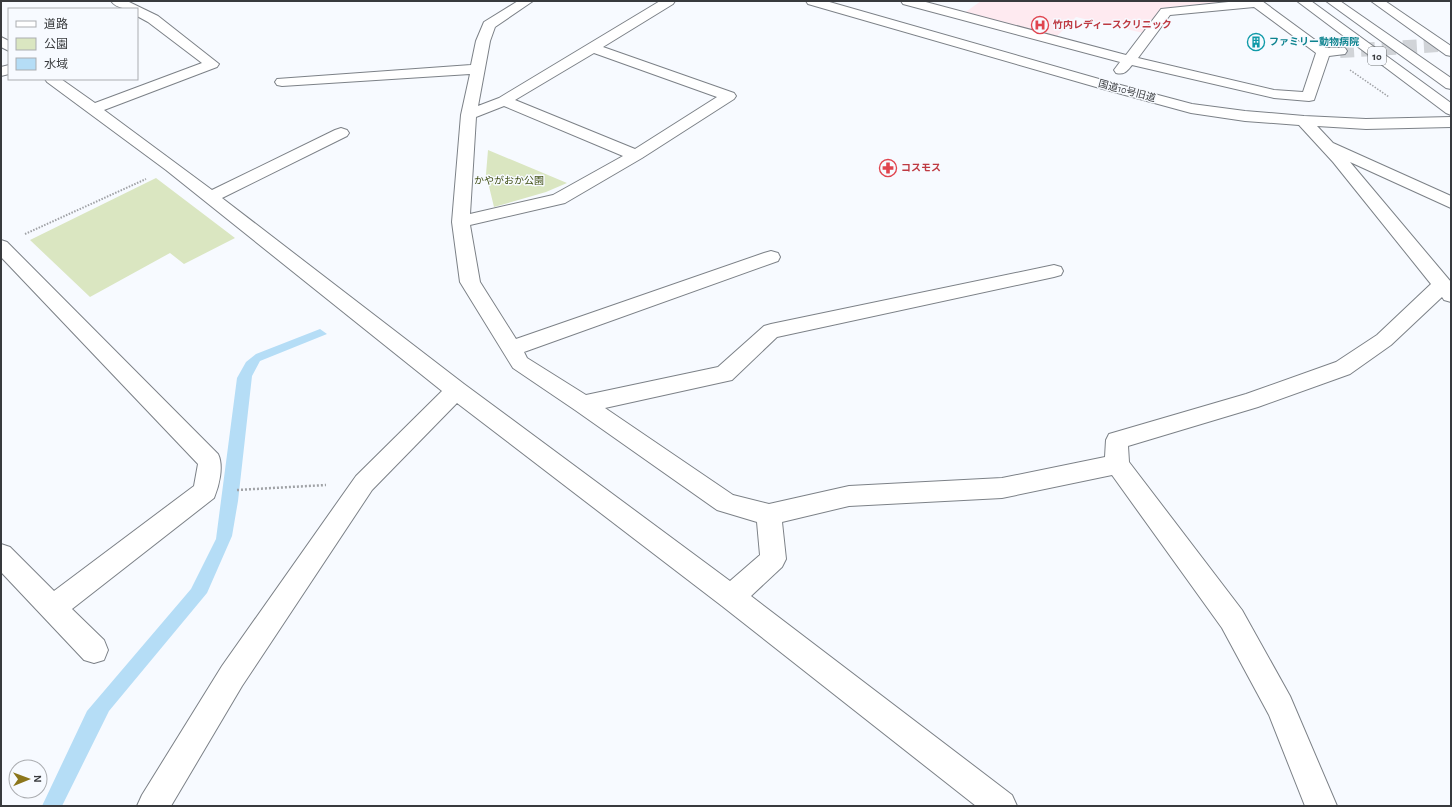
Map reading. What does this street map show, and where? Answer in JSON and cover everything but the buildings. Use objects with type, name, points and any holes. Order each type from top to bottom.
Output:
[{"type":"main road","points":[[117,1],[131,8]]},
{"type":"main road","points":[[527,1],[489,25],[483,41],[469,115],[461,222],[470,282],[520,363],[583,404],[726,503],[769,515],[849,496],[1002,488],[1118,464]]},
{"type":"main road","points":[[469,115],[504,102],[669,1]]},
{"type":"main road","name":"国道10号旧道","points":[[812,1],[1108,86],[1191,108],[1245,116],[1304,121],[1366,124],[1429,124],[1451,122]]},
{"type":"main road","points":[[907,1],[1130,60],[1274,94],[1309,97],[1323,52]]},
{"type":"main road","name":"10","points":[[1303,1],[1451,110]]},
{"type":"main road","name":"10","points":[[1332,1],[1451,85]]},
{"type":"main road","points":[[1377,1],[1447,47]]},
{"type":"main road","points":[[1108,86],[1130,60],[1166,12],[1255,2],[1323,52],[1340,52]]},
{"type":"main road","points":[[94,109],[212,64],[153,19],[138,12]]},
{"type":"main road","points":[[461,222],[559,199],[636,155],[729,96],[592,47]]},
{"type":"main road","points":[[282,82],[478,69]]},
{"type":"main road","points":[[53,80],[172,167],[456,390],[731,597],[1001,806]]},
{"type":"main road","points":[[504,102],[636,155]]},
{"type":"main road","points":[[1304,121],[1326,145],[1447,290],[1384,340],[1343,368],[1250,401],[1117,440],[1118,464],[1232,619],[1280,706],[1321,806]]},
{"type":"main road","points":[[210,197],[342,133]]},
{"type":"main road","points":[[1326,145],[1451,203]]},
{"type":"main road","points":[[1,246],[210,461],[205,491],[53,608]]},
{"type":"main road","points":[[512,348],[771,257]]},
{"type":"main road","points":[[583,404],[724,374],[771,331],[1054,272]]},
{"type":"main road","points":[[153,806],[232,676],[364,483],[456,390]]},
{"type":"main road","points":[[731,597],[773,559],[769,515]]},
{"type":"main road","points":[[1,555],[94,650]]},
{"type":"path","points":[[1323,52],[1429,124]]},
{"type":"path","points":[[22,235],[172,167]]},
{"type":"path","points":[[256,489],[364,483]]},
{"type":"shaded area","name":"竹内レディースクリニック","points":[[981,1],[1232,1],[1161,8],[1143,33],[1076,17],[1057,36],[964,13]]},
{"type":"green space","name":"かやがおか公園","points":[[488,150],[567,183],[546,192],[494,207],[486,174]]},
{"type":"green space","points":[[156,178],[235,238],[184,264],[170,253],[90,297],[30,240]]},
{"type":"water","points":[[320,329],[327,334],[260,361],[252,376],[238,501],[232,536],[207,593],[109,711],[62,806],[42,806],[45,799],[48,799],[48,793],[87,711],[191,589],[216,539],[237,378],[246,362],[256,354]]},
{"type":"tunnel","points":[[1340,51],[1440,45]]},
{"type":"place","name":"竹内レディースクリニック","points":[[1040,25]]},
{"type":"place","name":"ファミリー動物病院","points":[[1256,42]]},
{"type":"place","name":"コスモス","points":[[888,168]]}]
